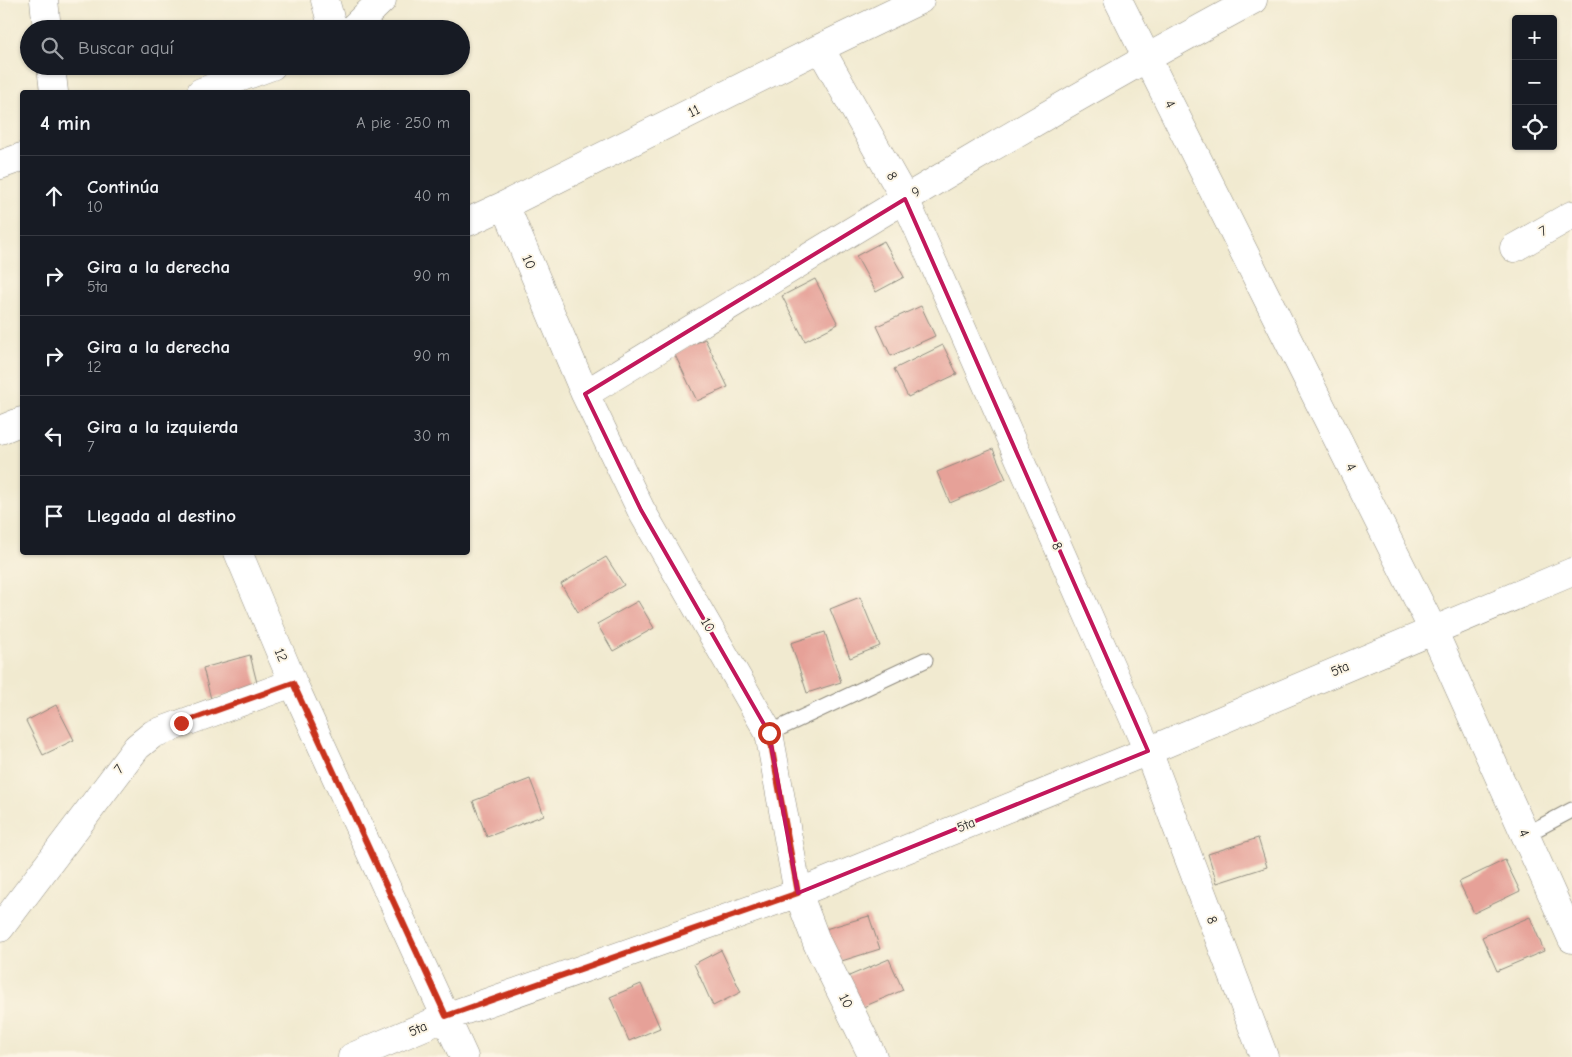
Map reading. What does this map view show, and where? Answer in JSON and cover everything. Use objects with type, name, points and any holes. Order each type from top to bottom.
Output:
[{"type":"street","points":[[44,0],[46,20]]},
{"type":"street","points":[[325,0],[331,20]]},
{"type":"street","points":[[361,20],[382,0]]},
{"type":"street","name":"11","points":[[470,221],[920,0]]},
{"type":"street","name":"4","points":[[1118,0],[1432,630],[1572,939]]},
{"type":"street","name":"9","points":[[585,394],[905,199],[1146,57],[1252,0]]},
{"type":"street","name":"8","points":[[820,48],[905,199],[1148,752],[1264,1057]]},
{"type":"street","points":[[52,75],[54,90]]},
{"type":"street","points":[[206,90],[247,75]]},
{"type":"street","points":[[0,165],[20,158]]},
{"type":"street","name":"10","points":[[505,205],[585,394],[641,510],[769,733],[798,893],[817,943],[873,1057]]},
{"type":"street","name":"7","points":[[1514,248],[1572,215]]},
{"type":"street","points":[[0,430],[20,422]]},
{"type":"street","name":"12","points":[[239,555],[293,683],[464,1057]]},
{"type":"street","name":"5ta","points":[[352,1057],[446,1016],[798,893],[1148,752],[1572,572]]},
{"type":"street","name":"7","points":[[0,928],[136,747],[153,734],[293,683]]},
{"type":"lane","points":[[769,733],[926,660]]},
{"type":"lane","points":[[1525,835],[1572,810]]},
{"type":"highlighted area","points":[[905,199],[1148,751],[798,893],[769,733],[641,510],[585,394]]},
{"type":"building","points":[[884,241],[904,277],[876,292],[856,256]]},
{"type":"building","points":[[815,279],[838,324],[805,341],[782,296]]},
{"type":"building","points":[[921,306],[935,336],[891,356],[877,326]]},
{"type":"building","points":[[705,339],[728,387],[697,401],[674,353]]},
{"type":"building","points":[[943,345],[957,374],[908,397],[894,369]]},
{"type":"building","points":[[993,449],[1006,479],[950,503],[937,472]]},
{"type":"building","points":[[606,557],[624,585],[578,612],[561,584]]},
{"type":"building","points":[[860,597],[880,646],[850,658],[830,609]]},
{"type":"building","points":[[638,601],[654,628],[613,651],[597,624]]},
{"type":"building","points":[[825,632],[841,682],[807,693],[791,643]]},
{"type":"building","points":[[250,655],[258,687],[211,699],[203,668]]},
{"type":"building","points":[[56,705],[74,740],[43,755],[26,721]]},
{"type":"building","points":[[530,779],[544,815],[487,837],[473,801]]},
{"type":"building","points":[[1258,838],[1267,867],[1217,883],[1208,854]]},
{"type":"building","points":[[1505,860],[1520,891],[1474,913],[1459,882]]},
{"type":"building","points":[[869,916],[880,949],[832,964],[822,930]]},
{"type":"building","points":[[1530,917],[1544,951],[1497,971],[1482,937]]},
{"type":"building","points":[[721,950],[741,992],[713,1006],[694,964]]},
{"type":"building","points":[[889,959],[903,990],[856,1010],[842,979]]},
{"type":"building","points":[[641,984],[660,1028],[629,1041],[610,997]]},
{"type":"route","points":[[181,723],[293,683],[446,1016],[798,893],[769,733]]}]
